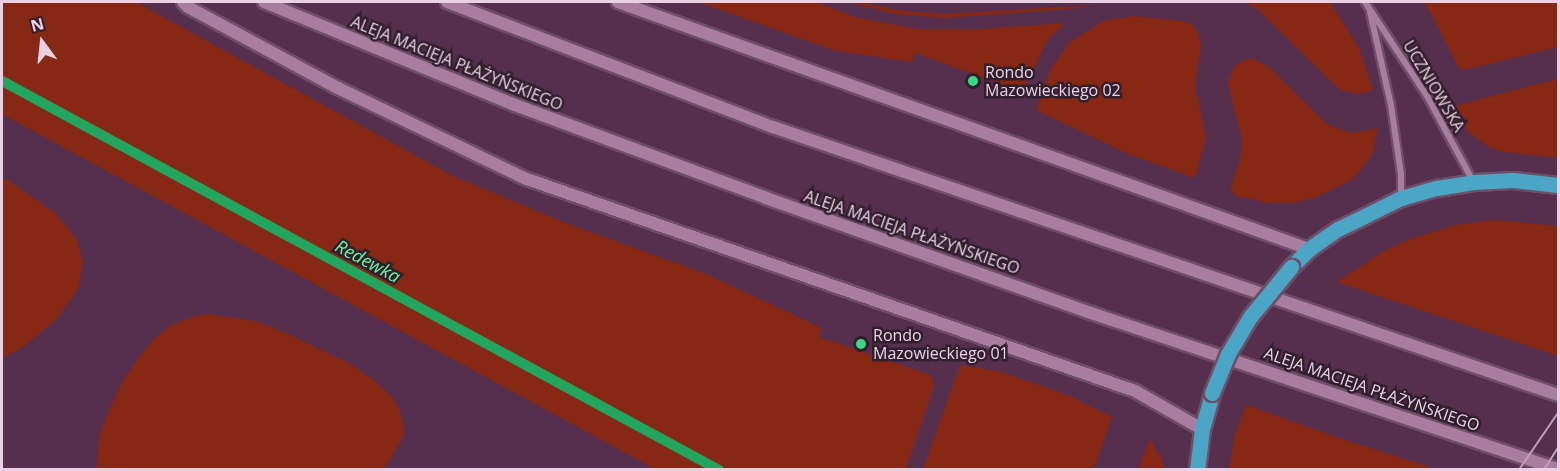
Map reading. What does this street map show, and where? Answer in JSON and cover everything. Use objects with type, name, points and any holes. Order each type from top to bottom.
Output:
[{"type":"main road","points":[[183,2],[188,7],[338,88],[524,178],[1136,391],[1202,429]]},
{"type":"main road","name":"ALEJA MACIEJA PŁAŻYŃSKIEGO","points":[[264,2],[515,105],[766,198],[1091,313],[1558,469]]},
{"type":"main road","points":[[447,2],[772,127],[1558,395]]},
{"type":"main road","points":[[618,2],[1309,249]]},
{"type":"main road","points":[[1197,470],[1202,429],[1212,393],[1228,354],[1250,317],[1309,249],[1338,229],[1401,198],[1437,188],[1513,180],[1558,185]]},
{"type":"street","name":"UCZNIOWSKA","points":[[1367,4],[1427,96],[1474,183]]},
{"type":"street","name":"UCZNIOWSKA","points":[[1367,4],[1391,105],[1401,174],[1401,198]]},
{"type":"shaded area","points":[[2,2],[136,2],[451,175],[563,222],[706,274],[822,328],[819,337],[931,375],[934,386],[906,469],[655,469],[2,114]]},
{"type":"shaded area","points":[[698,2],[816,2],[855,17],[918,29],[981,29],[1065,23],[1048,39],[1025,86],[1017,90],[915,53],[912,62],[836,51]]},
{"type":"shaded area","points":[[849,2],[860,2],[895,10],[945,14],[1093,5],[1070,9],[945,18],[894,14]]},
{"type":"shaded area","points":[[1245,2],[1330,2],[1359,48],[1373,90],[1357,94],[1340,90],[1255,7]]},
{"type":"shaded area","points":[[1425,2],[1558,2],[1558,47],[1469,69],[1459,69]]},
{"type":"shaded area","points":[[1133,16],[1183,21],[1193,25],[1198,34],[1201,44],[1195,87],[1206,137],[1195,178],[1128,154],[1036,110],[1050,70],[1069,43],[1103,21]]},
{"type":"shaded area","points":[[1251,58],[1269,67],[1328,125],[1352,133],[1378,128],[1372,155],[1352,180],[1314,198],[1292,203],[1268,203],[1234,195],[1234,191],[1230,190],[1240,159],[1242,139],[1227,82],[1235,65]]},
{"type":"shaded area","points":[[1558,79],[1558,158],[1502,152],[1489,147],[1468,132],[1450,107]]},
{"type":"shaded area","points":[[2,176],[55,213],[76,238],[83,262],[78,289],[56,320],[23,347],[2,358]]},
{"type":"shaded area","points":[[1493,220],[1558,226],[1558,356],[1337,282],[1384,251],[1410,239],[1456,225]]},
{"type":"shaded area","points":[[208,314],[255,321],[284,332],[349,363],[372,379],[390,395],[399,408],[403,422],[403,436],[388,463],[381,470],[96,469],[100,434],[122,382],[137,360],[152,341],[170,326],[191,317]]},
{"type":"shaded area","points":[[960,365],[998,371],[1068,395],[1112,417],[1097,461],[1091,470],[923,469]]},
{"type":"shaded area","points":[[1246,405],[1436,469],[1229,469],[1234,438]]},
{"type":"shaded area","points":[[1150,439],[1161,458],[1164,469],[1138,469]]},
{"type":"waterway","name":"Redewka","points":[[2,81],[719,470]]},
{"type":"tram line","points":[[1519,470],[1558,413]]},
{"type":"tram line","points":[[1544,470],[1558,448]]},
{"type":"place","name":"Rondo Mazowieckiego 02","points":[[973,81]]},
{"type":"place","name":"Rondo Mazowieckiego 01","points":[[861,344]]}]
